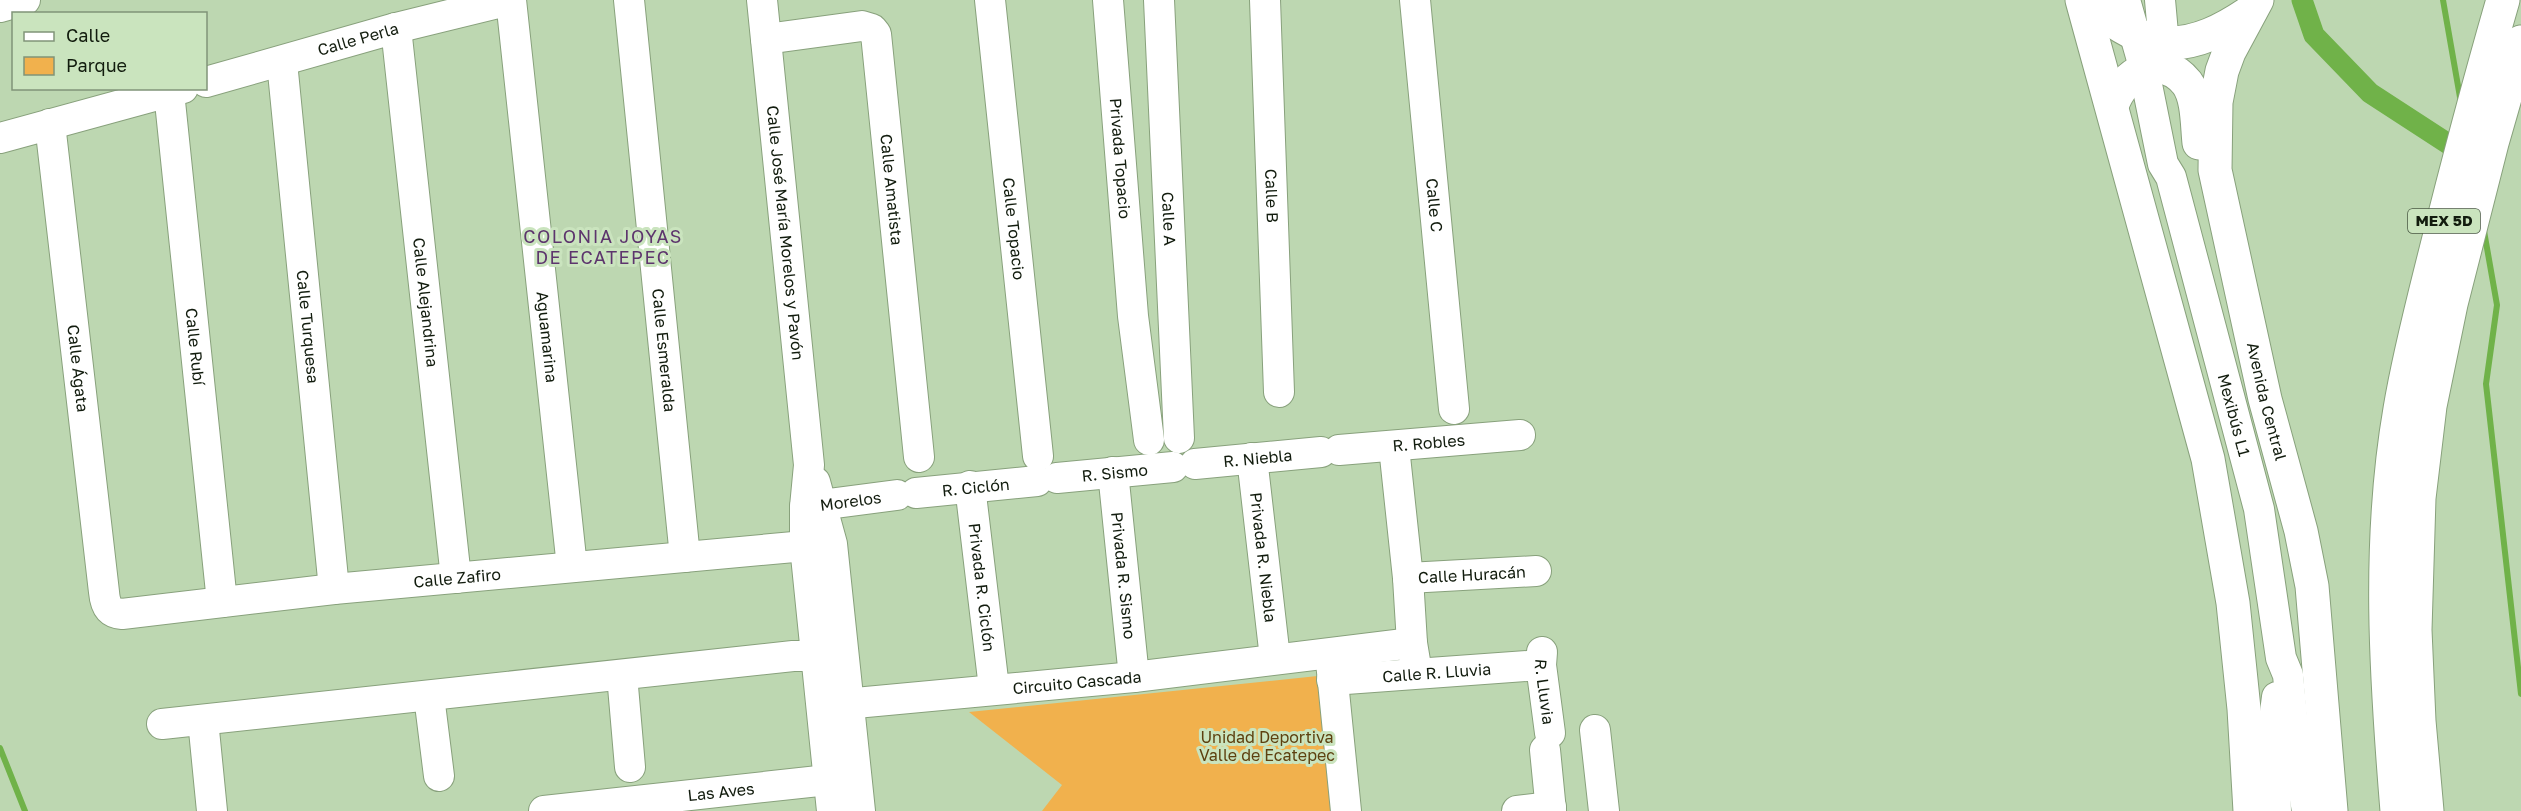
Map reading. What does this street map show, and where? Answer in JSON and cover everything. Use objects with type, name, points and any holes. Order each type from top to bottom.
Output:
[{"type":"highway","points":[[2083,0],[2187,83],[2193,95],[2199,144],[2208,163],[2215,170]]},
{"type":"highway","points":[[2083,0],[2212,482],[2233,603],[2244,709],[2250,811]]},
{"type":"highway","name":"MEX 5D","points":[[2427,811],[2419,721],[2415,630],[2418,519],[2410,447],[2400,410],[2424,299],[2465,134],[2502,0]]},
{"type":"highway","points":[[2112,106],[2121,86],[2152,54],[2211,35],[2254,6]]},
{"type":"highway","name":"Avenida Central","points":[[2254,6],[2229,52],[2222,71],[2216,102],[2215,170],[2265,399],[2301,531],[2312,586],[2331,811]]},
{"type":"highway","name":"MEX 5D","points":[[2397,811],[2385,644],[2386,551],[2410,447],[2436,371],[2492,143],[2521,42]]},
{"type":"street","points":[[0,7],[25,0]]},
{"type":"street","name":"Calle Perla","points":[[207,82],[396,28],[511,0]]},
{"type":"street","name":"Aguamarina","points":[[511,0],[572,567]]},
{"type":"street","name":"Calle Esmeralda","points":[[629,0],[685,557]]},
{"type":"street","name":"Calle José María Morelos y Pavón","points":[[762,0],[814,506],[832,544],[836,705],[828,780],[832,811]]},
{"type":"street","name":"Calle Topacio","points":[[990,0],[1044,472]]},
{"type":"street","name":"Privada Topacio","points":[[1108,0],[1134,316],[1149,440]]},
{"type":"street","name":"Calle A","points":[[1159,0],[1179,438]]},
{"type":"street","name":"Calle B","points":[[1265,0],[1279,392]]},
{"type":"street","name":"Calle C","points":[[1415,0],[1454,409]]},
{"type":"street","name":"Mexibús L1","points":[[2125,0],[2152,54],[2175,162],[2171,177],[2259,509],[2281,658],[2288,675],[2293,726],[2307,811]]},
{"type":"street","name":"Mexibús L1","points":[[2152,54],[2160,0]]},
{"type":"street","name":"Calle Amatista","points":[[766,39],[861,26],[872,29],[876,34],[919,457]]},
{"type":"street","name":"Calle Alejandrina","points":[[396,28],[456,578]]},
{"type":"street","name":"Calle Turquesa","points":[[282,62],[334,589]]},
{"type":"street","points":[[0,138],[176,90]]},
{"type":"street","name":"Calle Rubí","points":[[176,90],[222,602]]},
{"type":"street","name":"Calle Ágata","points":[[50,124],[104,592],[107,607],[111,611]]},
{"type":"street","points":[[1134,316],[1172,313]]},
{"type":"street","name":"R. Robles","points":[[1330,451],[1520,435]]},
{"type":"street","points":[[1394,447],[1408,578],[1412,643],[1417,673]]},
{"type":"street","name":"R. Niebla","points":[[1184,466],[1330,451]]},
{"type":"street","name":"Privada R. Niebla","points":[[1252,458],[1275,658]]},
{"type":"street","name":"R. Sismo","points":[[1044,472],[1113,472],[1184,466]]},
{"type":"street","name":"R. Ciclón","points":[[907,494],[970,486],[1044,472]]},
{"type":"street","name":"Privada R. Sismo","points":[[1113,472],[1134,676]]},
{"type":"street","name":"Privada R. Ciclón","points":[[970,486],[994,688]]},
{"type":"street","name":"Morelos","points":[[814,506],[907,494]]},
{"type":"street","name":"Calle José María Morelos y Pavón","points":[[814,506],[805,546],[816,656],[836,705],[860,811]]},
{"type":"street","name":"Calle Zafiro","points":[[111,611],[122,614],[334,589],[805,546]]},
{"type":"street","name":"Calle Huracán","points":[[1408,578],[1536,571]]},
{"type":"street","name":"Circuito Cascada","points":[[836,705],[1134,676],[1275,658],[1332,666],[1412,643]]},
{"type":"street","points":[[162,724],[816,656]]},
{"type":"street","name":"Calle R. Lluvia","points":[[1332,666],[1417,673],[1541,658]]},
{"type":"street","name":"R. Lluvia","points":[[1541,658],[1551,809]]},
{"type":"street","name":"Mexibús L1","points":[[2276,811],[2273,728],[2277,694],[2276,675],[2281,658]]},
{"type":"street","points":[[1332,666],[1346,811]]},
{"type":"street","points":[[622,675],[630,767]]},
{"type":"street","points":[[429,696],[439,776]]},
{"type":"street","points":[[203,720],[212,811]]},
{"type":"street","points":[[1595,730],[1604,811]]},
{"type":"street","name":"Las Aves","points":[[544,811],[685,804],[828,780]]},
{"type":"street","points":[[1517,811],[1551,809]]},
{"type":"green space","name":"Unidad Deportiva Valle de Ecatepec","points":[[1327,675],[1339,811],[1042,811],[1062,785],[969,712]]},
{"type":"waterway","points":[[2302,0],[2314,35],[2370,93],[2470,158]]},
{"type":"waterway","points":[[2443,0],[2461,103]]},
{"type":"waterway","points":[[2484,231],[2497,305],[2486,384],[2521,694]]},
{"type":"waterway","points":[[0,748],[25,811]]},
{"type":"district","name":"COLONIA JOYAS DE ECATEPEC","points":[[603,247]]}]
